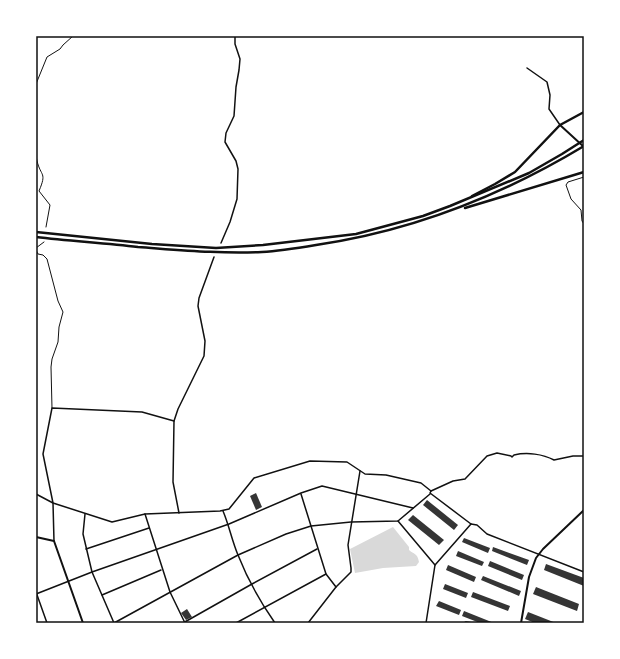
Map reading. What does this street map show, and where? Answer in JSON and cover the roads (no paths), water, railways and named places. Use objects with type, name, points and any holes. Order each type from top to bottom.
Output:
[{"type":"highway","points":[[450,206],[495,184],[515,172],[560,125],[584,112]]},
{"type":"highway","points":[[36,232],[152,244],[209,247],[263,246],[356,234],[423,216],[450,206],[529,173],[584,140]]},
{"type":"highway","points":[[451,212],[524,180],[584,147]]},
{"type":"highway","points":[[36,237],[176,250],[225,253],[263,252],[335,243],[364,236],[423,221],[584,172]]},
{"type":"street","points":[[220,243],[230,222],[237,199],[238,169],[236,161],[225,142],[226,133],[234,116],[240,59],[235,44],[235,36]]},
{"type":"street","points":[[527,68],[547,82],[550,95],[549,109],[560,125],[584,147]]},
{"type":"street","points":[[180,513],[172,482],[174,420],[204,356],[205,341],[198,306],[199,298],[214,257]]},
{"type":"street","points":[[82,623],[54,541],[54,503],[43,454],[52,408],[142,412],[174,420]]},
{"type":"street","points":[[85,514],[83,534],[92,572],[114,623],[238,555],[286,534],[311,526],[351,522],[398,522],[431,492],[453,481],[465,479],[487,456],[498,453],[511,456],[512,458],[514,455],[522,453],[548,456],[554,460],[573,456],[584,456]]},
{"type":"street","points":[[36,494],[54,503],[112,522],[145,514],[223,511],[229,509],[254,478],[310,461],[347,462],[365,474],[386,476],[421,484],[471,524],[477,525],[487,534],[584,572]]},
{"type":"street","points":[[308,623],[336,587],[351,572],[348,544],[360,471]]},
{"type":"street","points":[[47,623],[36,594],[92,572],[229,524],[322,486],[413,508]]},
{"type":"street","points":[[301,494],[326,574],[336,587]]},
{"type":"street","points":[[521,623],[529,577],[538,554],[584,510]]},
{"type":"street","points":[[223,511],[229,524],[238,555],[264,607],[275,623]]},
{"type":"street","points":[[145,514],[162,570],[184,623],[317,549]]},
{"type":"street","points":[[398,522],[435,565]]},
{"type":"street","points":[[426,623],[435,565],[471,524]]},
{"type":"street","points":[[86,549],[149,528]]},
{"type":"street","points":[[36,537],[54,541]]},
{"type":"street","points":[[102,595],[162,570]]},
{"type":"street","points":[[236,623],[326,574]]},
{"type":"street","points":[[464,623],[473,623]]},
{"type":"lane","points":[[36,84],[48,57],[60,50],[63,45],[73,36]]},
{"type":"lane","points":[[36,148],[37,161],[43,174],[43,182],[39,191],[50,205],[46,227]]},
{"type":"lane","points":[[44,242],[36,249],[38,254],[43,255],[48,259],[58,301],[63,312],[59,327],[58,342],[50,367],[52,408]]}]
